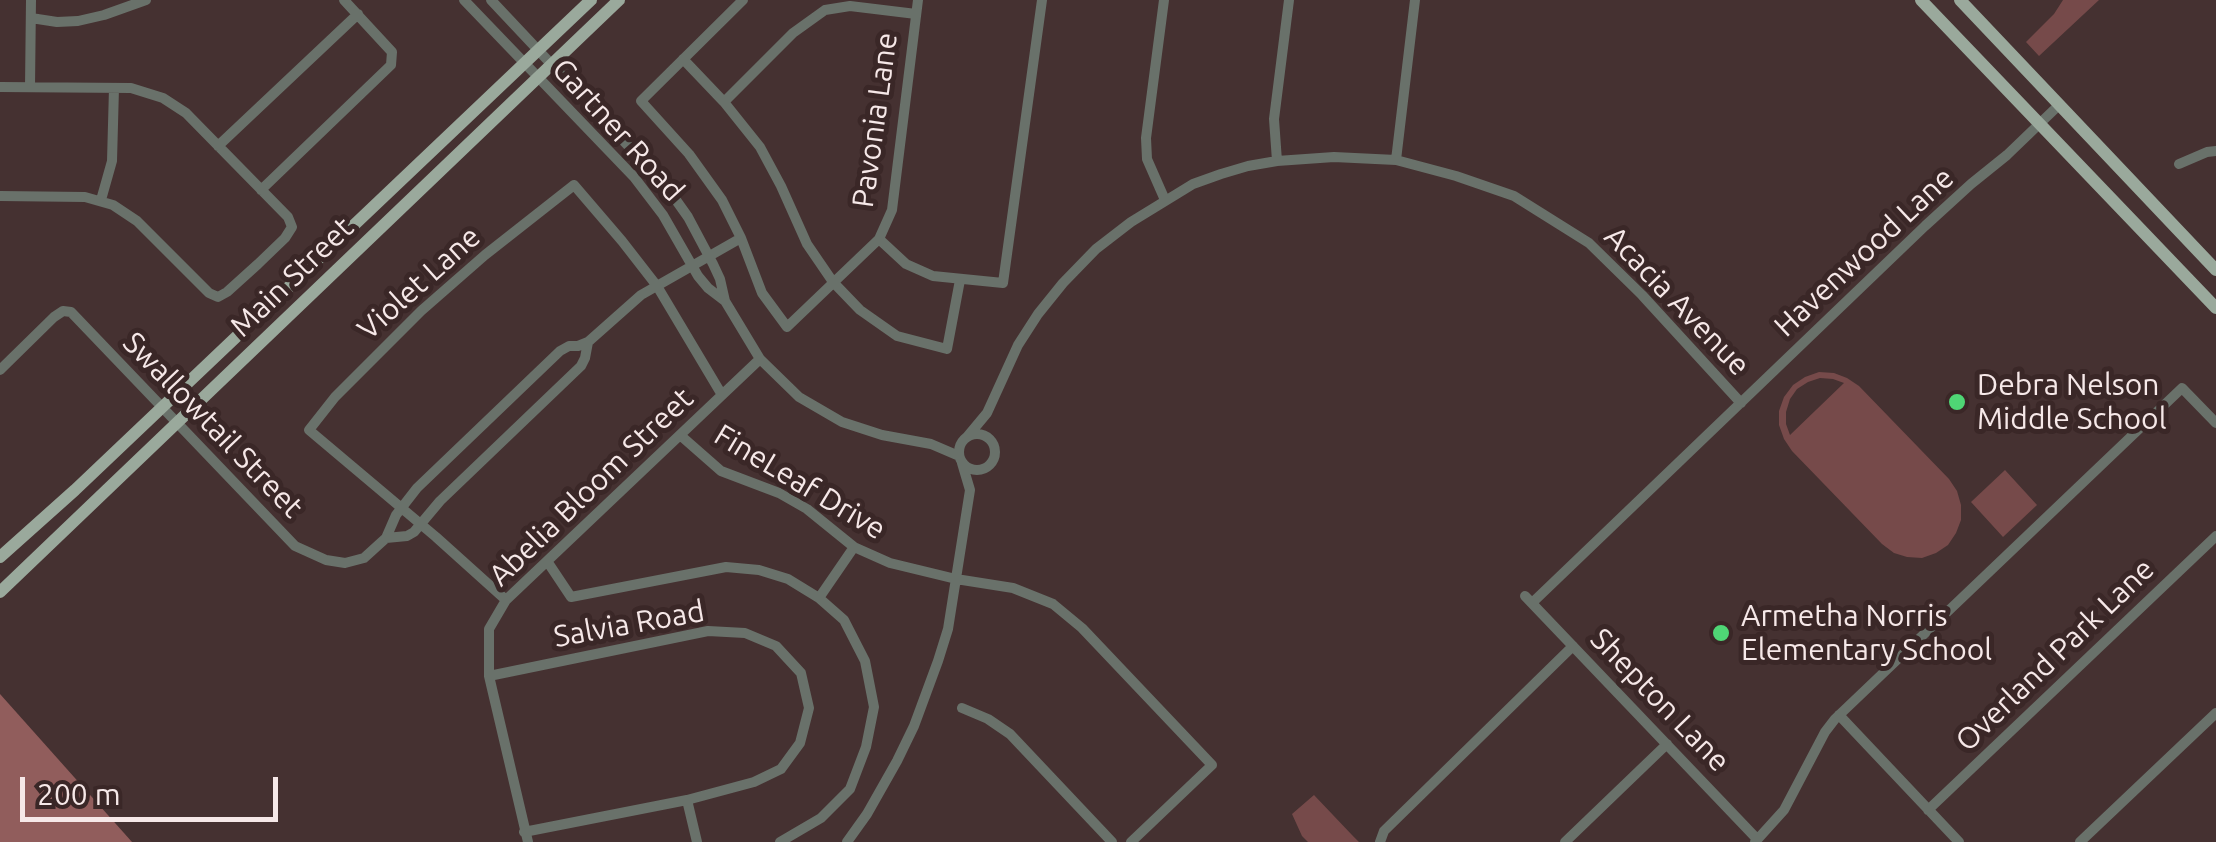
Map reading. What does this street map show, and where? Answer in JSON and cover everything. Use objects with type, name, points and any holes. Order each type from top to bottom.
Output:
[{"type":"main road","name":"Main Street","points":[[0,557],[591,0]]},
{"type":"main road","name":"Main Street","points":[[3,583],[620,0]]},
{"type":"main road","points":[[1921,0],[2216,308]]},
{"type":"main road","points":[[1960,0],[2216,270]]},
{"type":"street","points":[[30,87],[31,0]]},
{"type":"street","points":[[30,18],[58,22],[104,16],[146,0]]},
{"type":"street","points":[[262,190],[386,72],[393,60],[389,48],[344,0]]},
{"type":"street","name":"Gartner Road","points":[[464,0],[634,177],[708,288],[725,301]]},
{"type":"street","name":"Gartner Road","points":[[491,0],[666,186],[688,217],[720,279],[725,301],[760,359],[799,397],[842,422],[882,435],[931,444]]},
{"type":"street","points":[[740,238],[722,200],[689,154],[641,101],[743,0]]},
{"type":"street","name":"Pavonia Lane","points":[[740,238],[762,294],[786,327],[879,239],[892,210],[918,0]]},
{"type":"street","points":[[879,239],[906,264],[932,276],[1003,283],[1042,0]]},
{"type":"street","points":[[1164,0],[1146,138],[1148,159],[1165,200]]},
{"type":"street","points":[[1277,161],[1274,119],[1289,0]]},
{"type":"street","points":[[1396,160],[1415,0]]},
{"type":"street","points":[[724,102],[792,33],[825,10],[850,6],[916,14]]},
{"type":"street","points":[[218,146],[358,14]]},
{"type":"street","points":[[683,59],[760,147],[807,244],[833,282],[860,310],[897,336],[946,349],[960,280]]},
{"type":"street","points":[[0,87],[131,88],[163,98],[186,113],[288,217],[292,227],[258,264],[218,296],[209,293],[136,221],[113,205],[72,196],[0,196]]},
{"type":"street","points":[[100,200],[112,161],[114,88]]},
{"type":"street","name":"Havenwood Lane","points":[[1529,600],[1925,226],[2059,106]]},
{"type":"street","points":[[2180,164],[2216,151]]},
{"type":"street","name":"Acacia Avenue","points":[[987,413],[1018,345],[1038,314],[1096,249],[1132,222],[1207,179],[1248,166],[1334,157],[1396,160],[1514,196],[1589,244],[1642,294],[1741,403]]},
{"type":"street","name":"Violet Lane","points":[[402,508],[309,430],[335,396],[485,255],[574,185],[657,286]]},
{"type":"street","name":"Swallowtail Street","points":[[1,366],[54,316],[63,311],[73,314],[295,546],[326,560],[344,563],[364,558],[386,538],[392,521],[417,488],[560,351],[588,342],[641,295],[740,238]]},
{"type":"street","points":[[657,286],[722,395]]},
{"type":"street","name":"Swallowtail Street","points":[[386,538],[407,536],[420,524],[581,366],[588,342]]},
{"type":"street","name":"Abelia Bloom Street","points":[[526,837],[489,676],[489,629],[506,600],[760,359]]},
{"type":"street","points":[[1756,841],[1784,810],[1825,732],[1839,715],[2182,388],[2216,423]]},
{"type":"street","points":[[847,842],[883,786],[928,692],[948,629],[970,490],[994,456],[987,413]]},
{"type":"street","points":[[970,490],[960,460],[965,439],[987,413]]},
{"type":"street","points":[[931,444],[974,434],[988,436]]},
{"type":"street","name":"FineLeaf Drive","points":[[680,435],[721,471],[779,492],[854,547],[890,563],[1013,588],[1053,604],[1082,628],[1212,765],[1131,842]]},
{"type":"street","points":[[931,444],[972,471],[987,466]]},
{"type":"street","points":[[402,508],[506,600]]},
{"type":"street","name":"Overland Park Lane","points":[[1928,810],[2216,536]]},
{"type":"street","points":[[819,598],[854,547]]},
{"type":"street","points":[[547,561],[571,597],[726,568],[760,570],[788,579],[844,620],[864,661],[874,707],[866,747],[850,789],[822,818],[780,842]]},
{"type":"street","name":"Shepton Lane","points":[[1529,600],[1756,841]]},
{"type":"street","name":"Salvia Road","points":[[489,676],[708,631],[745,634],[776,646],[801,673],[809,708],[800,743],[781,769],[754,782],[687,800],[526,837]]},
{"type":"street","points":[[1380,841],[1384,831],[1573,646]]},
{"type":"street","points":[[962,708],[1010,734],[1112,842]]},
{"type":"street","points":[[2080,842],[2216,713]]},
{"type":"street","points":[[1839,715],[1959,842]]},
{"type":"street","points":[[1565,842],[1666,744]]},
{"type":"street","points":[[687,800],[698,842]]},
{"type":"shaded area","points":[[2063,0],[2099,0],[2039,56],[2026,42]]},
{"type":"shaded area","points":[[1819,372],[1834,373],[1859,386],[1949,479],[1957,491],[1961,520],[1948,545],[1922,558],[1894,553],[1792,451],[1779,425],[1779,411],[1793,385]],"holes":[[[1820,378],[1844,383],[1790,435],[1786,412],[1797,389]]]},
{"type":"shaded area","points":[[2005,470],[2037,505],[2003,537],[1971,502]]},
{"type":"shaded area","points":[[0,694],[132,842],[0,842]]},
{"type":"shaded area","points":[[1314,795],[1359,842],[1308,842],[1302,836],[1292,814]]},
{"type":"place","name":"Debra Nelson Middle School","points":[[1957,402]]},
{"type":"place","name":"Armetha Norris Elementary School","points":[[1721,633]]}]
